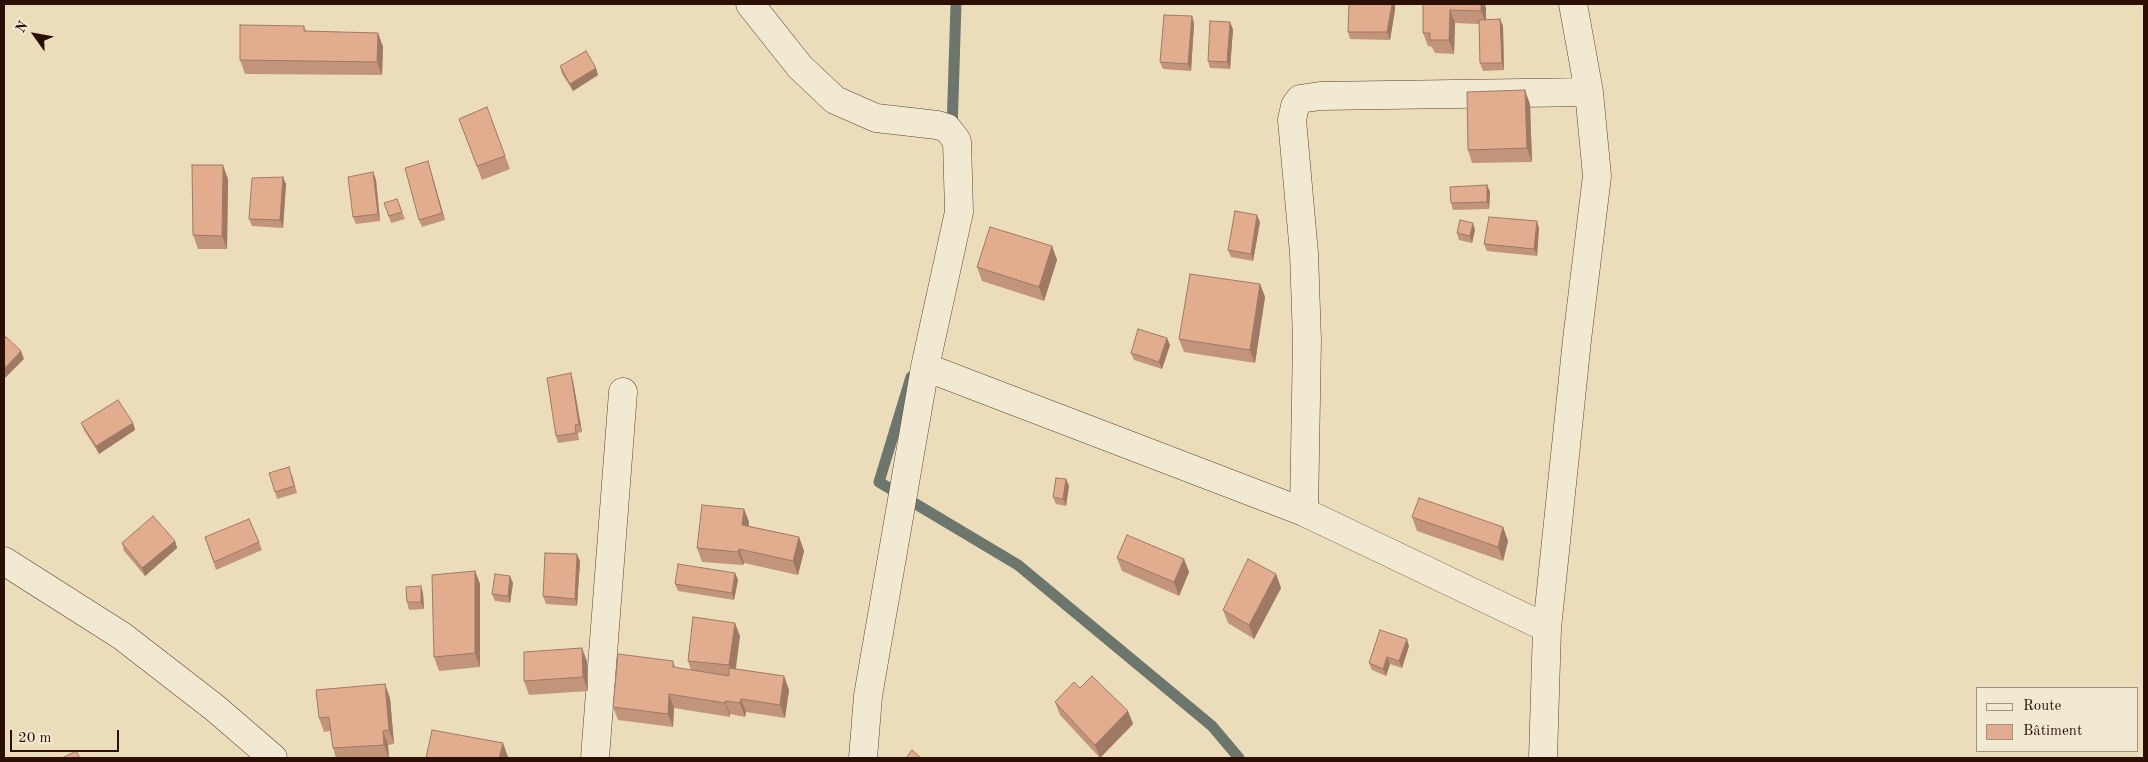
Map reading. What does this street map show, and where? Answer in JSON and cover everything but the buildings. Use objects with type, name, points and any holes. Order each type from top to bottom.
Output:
[{"type":"street","points":[[750,4],[800,67],[834,100],[876,118],[942,126],[947,128],[957,141],[958,212],[925,367],[868,696],[863,758]]},
{"type":"street","points":[[1543,758],[1547,628],[1576,350],[1597,176],[1589,92],[1574,4]]},
{"type":"street","points":[[1304,512],[1307,340],[1304,253],[1292,120],[1295,106],[1300,99],[1320,96],[1589,92]]},
{"type":"street","points":[[925,367],[1304,512],[1547,628]]},
{"type":"street","points":[[595,758],[623,392]]},
{"type":"street","points":[[4,561],[122,636],[215,708],[273,758]]},
{"type":"waterway","points":[[952,131],[956,4]]},
{"type":"waterway","points":[[911,377],[879,482],[1018,565],[1212,726],[1239,758]]}]
